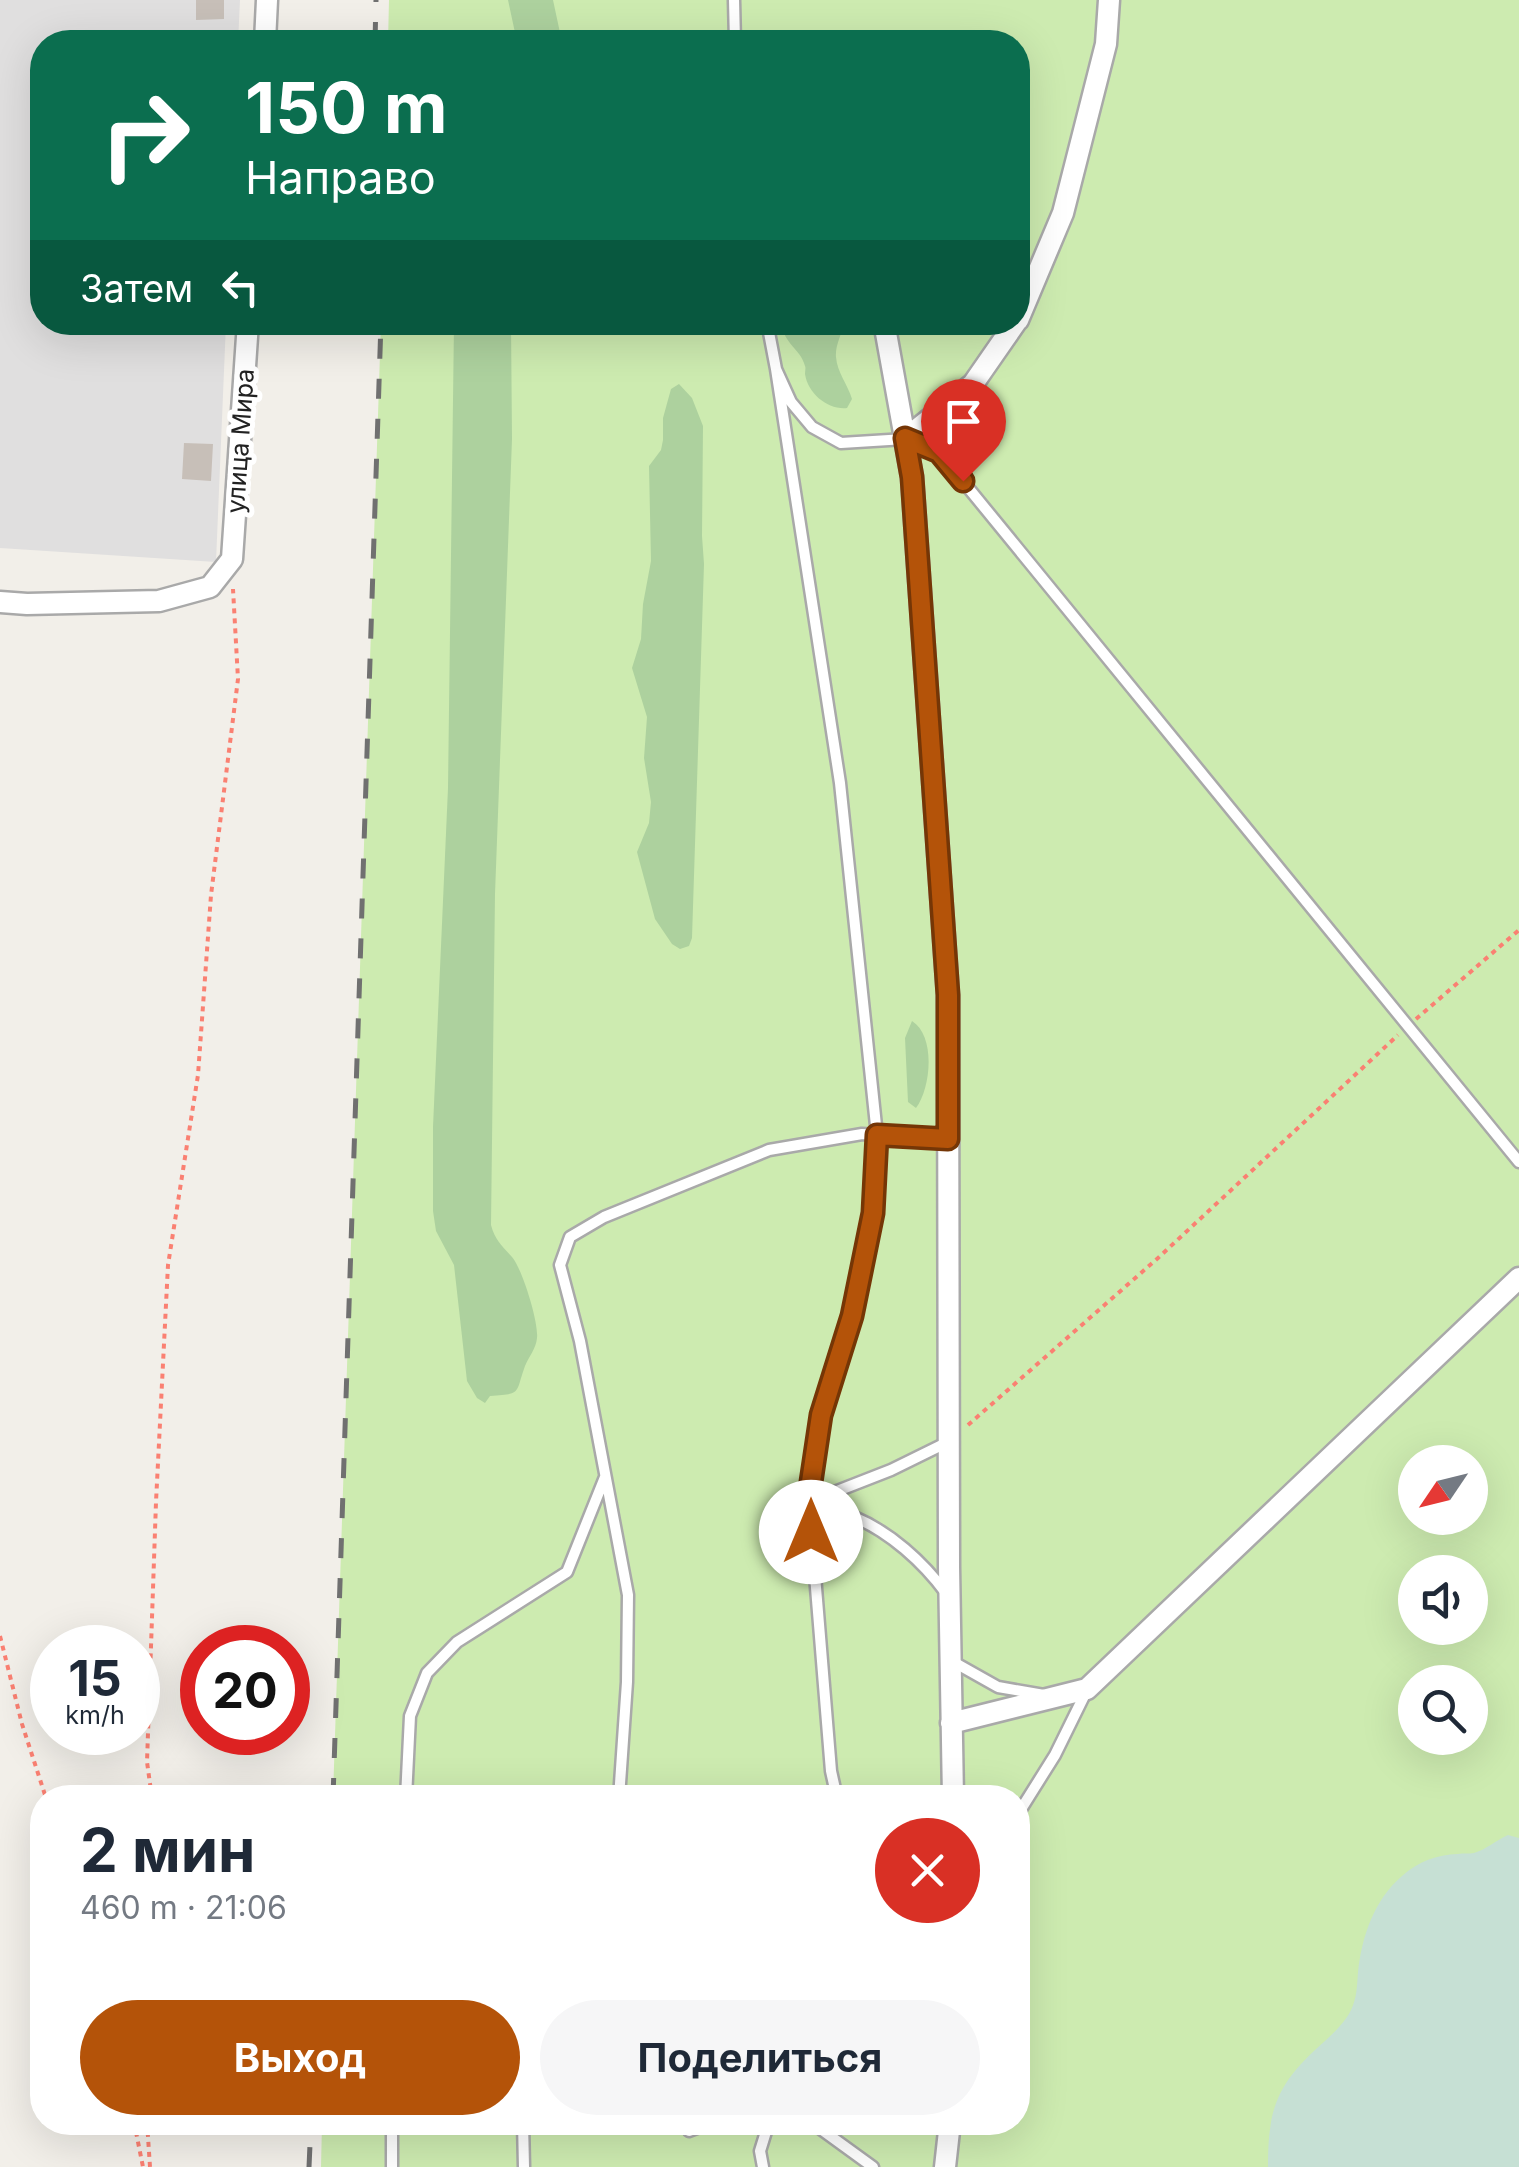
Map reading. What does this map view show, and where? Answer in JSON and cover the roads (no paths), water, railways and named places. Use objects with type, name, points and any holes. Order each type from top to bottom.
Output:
[{"type":"street","points":[[266,30],[268,0]]},
{"type":"street","points":[[1030,290],[1063,213],[1106,44],[1108,0]]},
{"type":"street","name":"улица Мира","points":[[0,602],[160,601],[210,587],[232,559],[247,335]]},
{"type":"street","points":[[886,335],[912,477],[948,995],[953,1785]]},
{"type":"street","points":[[905,438],[974,384],[1007,335]]},
{"type":"street","points":[[951,1723],[1087,1689],[1519,1278]]},
{"type":"street","points":[[945,2167],[949,2135]]},
{"type":"lane","points":[[734,0],[735,30]]},
{"type":"lane","points":[[769,335],[840,783],[877,1135],[873,1213],[852,1316],[821,1415],[808,1502],[834,1785]]},
{"type":"lane","points":[[776,369],[791,402],[812,427],[841,443],[905,438],[939,452],[1519,1162]]},
{"type":"lane","points":[[621,1785],[628,1595],[580,1341],[560,1264],[570,1237],[604,1216],[769,1150],[862,1134],[948,1139]]},
{"type":"lane","points":[[808,1502],[948,1442]]},
{"type":"lane","points":[[407,1785],[410,1716],[428,1674],[457,1642],[567,1572],[605,1476]]},
{"type":"lane","points":[[808,1502],[856,1517],[892,1540],[927,1568],[949,1598]]},
{"type":"lane","points":[[950,1660],[998,1686],[1055,1697]]},
{"type":"lane","points":[[1030,1795],[1087,1689]]},
{"type":"lane","points":[[392,2135],[392,2167]]},
{"type":"lane","points":[[523,2135],[524,2167]]},
{"type":"lane","points":[[762,2167],[760,2151],[765,2135]]},
{"type":"lane","points":[[829,2135],[873,2167]]},
{"type":"railway","points":[[375,30],[376,0]]},
{"type":"railway","points":[[333,1785],[381,335]]},
{"type":"railway","points":[[309,2167],[310,2135]]}]
